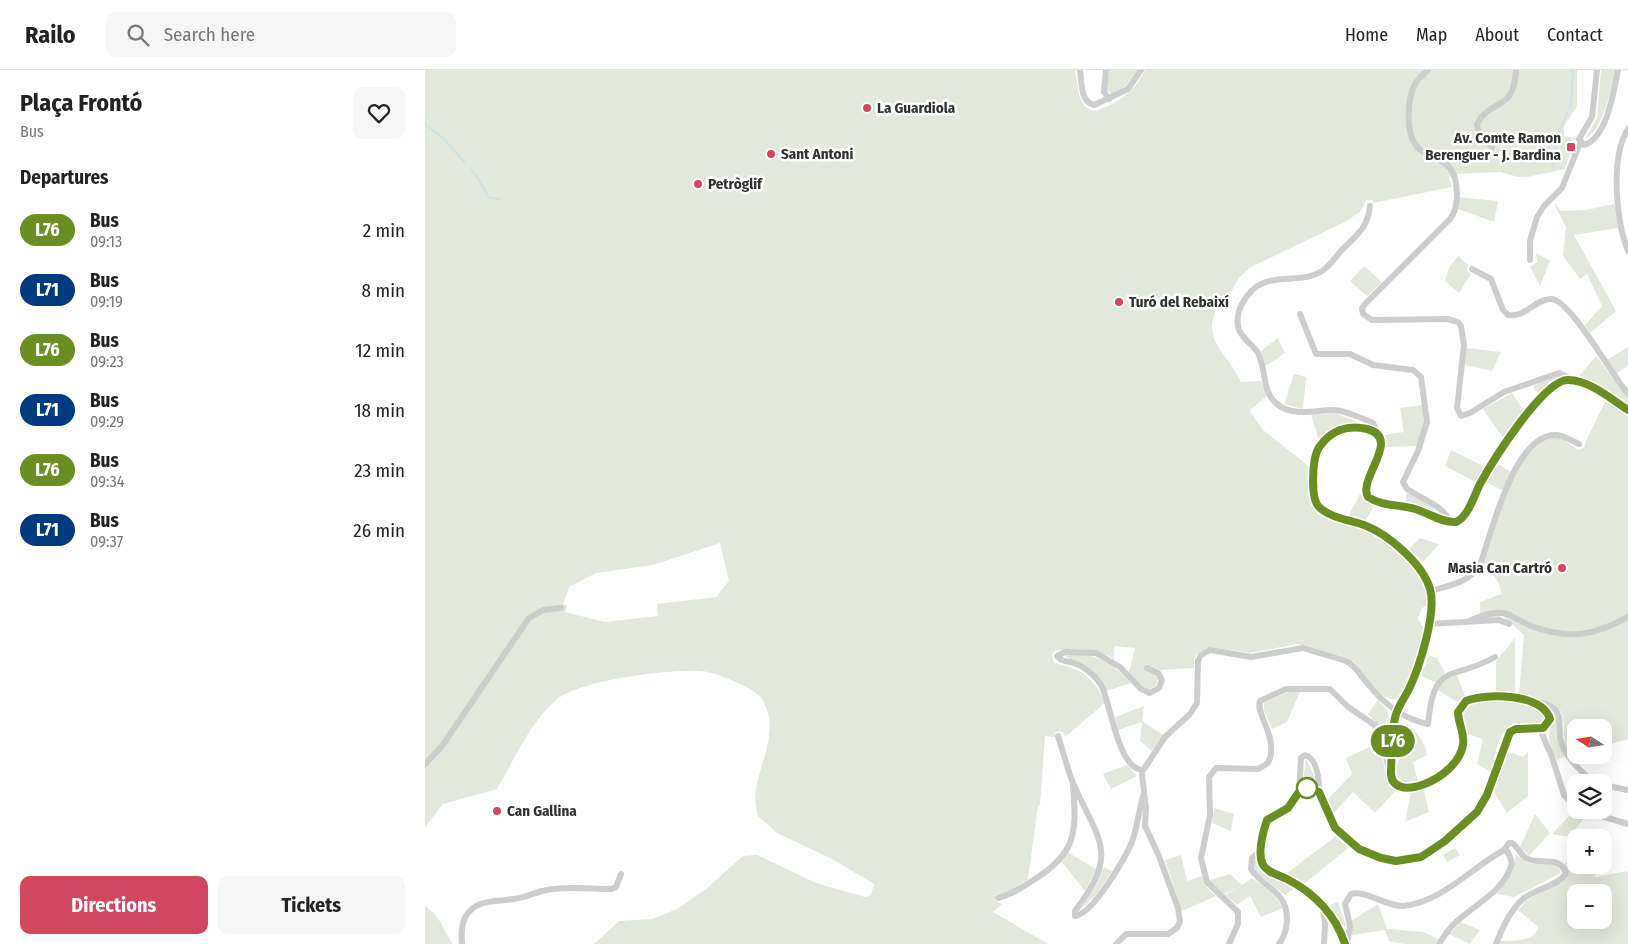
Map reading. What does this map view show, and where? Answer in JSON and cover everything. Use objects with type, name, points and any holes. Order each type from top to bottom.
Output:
[{"type":"street","points":[[1080,70],[1083,94],[1088,103],[1098,104],[1131,87],[1141,70]]},
{"type":"street","points":[[1106,70],[1104,92],[1109,99]]},
{"type":"street","points":[[1428,70],[1415,85],[1410,102],[1411,137],[1422,151],[1444,162],[1453,173],[1457,186],[1457,203],[1453,215],[1366,302],[1362,308],[1363,314],[1372,320],[1447,319],[1458,322],[1463,335],[1457,408],[1461,416],[1470,413],[1504,392],[1559,373],[1589,386],[1628,410]]},
{"type":"street","points":[[1492,147],[1479,133],[1477,124],[1481,118],[1510,97],[1515,85],[1516,70]]},
{"type":"street","points":[[1530,260],[1530,241],[1537,217],[1544,206],[1562,188],[1580,143],[1580,137],[1590,122],[1595,105],[1597,70]]},
{"type":"street","points":[[1580,143],[1584,145],[1589,143],[1601,129],[1610,106],[1618,70]]},
{"type":"street","points":[[1628,129],[1620,153],[1617,198],[1628,251]]},
{"type":"street","points":[[1370,206],[1369,218],[1361,232],[1322,271],[1307,276],[1276,279],[1259,286],[1242,303],[1238,323],[1239,330],[1258,353],[1269,394],[1278,405],[1306,412],[1340,411],[1373,422],[1381,446],[1365,487],[1368,497],[1390,505],[1419,510],[1449,522],[1459,521],[1464,516],[1488,469],[1519,422],[1558,383],[1565,380],[1576,381]]},
{"type":"street","points":[[1472,269],[1491,279],[1503,310],[1508,315],[1522,313],[1547,300],[1557,301],[1580,324],[1617,382],[1628,394]]},
{"type":"street","points":[[1300,314],[1316,354],[1350,354],[1373,365],[1413,370],[1421,377],[1427,422],[1419,451],[1403,482],[1407,489],[1422,496],[1447,514],[1449,522]]},
{"type":"street","points":[[1379,436],[1375,432],[1366,429],[1350,428],[1335,432],[1322,442],[1314,459],[1315,502],[1325,512],[1370,528],[1405,552],[1418,566],[1431,590],[1423,656],[1397,712],[1391,772]]},
{"type":"street","points":[[1431,590],[1457,583],[1476,572],[1508,482],[1531,448],[1542,439],[1556,435],[1579,444]]},
{"type":"street","points":[[425,764],[442,746],[529,618],[543,610],[561,608]]},
{"type":"street","points":[[1469,621],[1492,614],[1504,613],[1538,628],[1581,634],[1608,628],[1628,617]]},
{"type":"street","points":[[1428,624],[1499,620],[1509,624]]},
{"type":"street","points":[[1058,736],[1073,783],[1094,822],[1101,845],[1101,859],[1095,883],[1074,913],[1075,916],[1082,914],[1099,896],[1128,851],[1134,836],[1143,796],[1142,770],[1165,737],[1190,714],[1197,703],[1198,661],[1201,655],[1210,650],[1251,657],[1303,648],[1346,661],[1397,712],[1409,719],[1428,724]]},
{"type":"street","points":[[1142,770],[1131,766],[1112,722],[1106,698],[1098,679],[1078,665],[1059,660],[1057,656],[1065,652],[1096,653],[1120,668],[1141,690],[1150,693],[1159,688],[1162,680],[1159,673],[1147,668]]},
{"type":"street","points":[[1429,733],[1428,724],[1432,696],[1441,679],[1445,676],[1473,668],[1495,657]]},
{"type":"street","points":[[1229,944],[1240,917],[1235,908],[1207,882],[1201,858],[1210,815],[1209,777],[1216,768],[1258,768],[1268,763],[1271,744],[1259,706],[1260,701],[1286,689],[1321,687],[1333,690],[1347,706],[1376,726],[1391,772],[1398,786],[1407,788],[1440,776],[1451,768],[1463,746],[1458,712],[1466,701],[1482,697],[1523,699],[1535,704],[1550,719],[1546,727],[1540,729],[1516,729],[1510,732],[1487,795],[1477,812],[1445,841],[1421,857],[1396,861],[1381,858],[1359,849],[1335,828],[1319,792],[1318,774],[1311,758],[1305,755],[1301,758],[1299,792]]},
{"type":"street","points":[[1535,704],[1542,703],[1556,710],[1560,720],[1559,737],[1564,748],[1586,774]]},
{"type":"street","points":[[1540,729],[1552,757],[1564,796],[1567,799]]},
{"type":"street","points":[[998,898],[1010,895],[1046,872],[1064,854],[1076,820],[1073,783]]},
{"type":"street","points":[[1612,787],[1628,790]]},
{"type":"street","points":[[1319,792],[1307,788],[1299,792],[1288,808],[1267,820],[1260,852],[1263,864],[1267,870],[1287,878],[1322,905],[1335,921],[1346,944]]},
{"type":"street","points":[[1116,944],[1126,934],[1168,934],[1177,928],[1180,921],[1179,908],[1145,826],[1146,804],[1143,796]]},
{"type":"street","points":[[1611,819],[1628,824]]},
{"type":"street","points":[[1346,944],[1350,926],[1345,904],[1351,894],[1358,893],[1391,905],[1413,904],[1452,886],[1504,850],[1509,843],[1512,843],[1525,857],[1551,861],[1563,868],[1567,873],[1563,878],[1534,892],[1519,903],[1506,922],[1496,944]]},
{"type":"street","points":[[1439,944],[1455,923],[1505,880],[1512,863],[1508,852],[1504,850]]},
{"type":"street","points":[[1260,852],[1252,858],[1251,869],[1277,893],[1287,909],[1285,933],[1279,944]]},
{"type":"street","points":[[463,944],[462,928],[465,917],[471,909],[480,904],[517,899],[541,891],[561,888],[613,890],[621,874]]},
{"type":"street","points":[[1322,905],[1325,923],[1324,944]]},
{"type":"shaded area","points":[[425,70],[1075,70],[1081,100],[1089,109],[1095,111],[1111,105],[1125,96],[1145,70],[1577,70],[1577,106],[1564,126],[1564,136],[1575,138],[1565,169],[1527,177],[1518,177],[1500,172],[1456,174],[1449,177],[1452,187],[1373,203],[1373,200],[1366,200],[1361,211],[1345,222],[1251,267],[1239,278],[1229,295],[1223,296],[1215,311],[1212,323],[1216,342],[1241,382],[1261,381],[1267,396],[1250,410],[1251,413],[1263,430],[1310,467],[1310,494],[1315,508],[1325,517],[1370,532],[1395,550],[1420,577],[1430,604],[1422,608],[1418,619],[1425,631],[1418,664],[1400,698],[1392,699],[1379,693],[1353,661],[1298,644],[1250,653],[1210,647],[1198,653],[1194,658],[1194,668],[1159,670],[1146,664],[1145,670],[1154,674],[1158,679],[1156,686],[1149,689],[1142,686],[1129,672],[1135,648],[1114,646],[1114,659],[1100,652],[1079,649],[1056,650],[1052,655],[1054,663],[1072,668],[1085,675],[1096,686],[1105,703],[1065,737],[1063,732],[1059,731],[1055,733],[1054,737],[1045,736],[1040,805],[1038,805],[1028,879],[1006,894],[995,895],[995,901],[1002,904],[993,912],[1048,944],[594,944],[619,921],[652,919],[677,909],[706,889],[743,856],[757,855],[816,883],[865,897],[871,895],[874,884],[832,859],[777,833],[758,816],[755,801],[768,743],[770,729],[768,714],[758,694],[734,681],[707,672],[668,672],[625,677],[583,687],[566,694],[555,701],[538,720],[523,742],[497,789],[443,804],[425,827]],"holes":[[[720,543],[729,581],[716,597],[657,604],[658,616],[605,622],[565,612],[567,605],[563,605],[569,587],[596,573],[653,565]]]},
{"type":"shaded area","points":[[1109,70],[1137,70],[1126,86],[1112,94],[1108,92],[1107,86]]},
{"type":"shaded area","points":[[1601,70],[1615,70],[1601,119],[1591,135],[1585,139],[1597,118]]},
{"type":"shaded area","points":[[1459,197],[1498,201],[1494,222],[1458,209]]},
{"type":"shaded area","points":[[1553,202],[1561,211],[1586,210],[1614,204],[1618,228],[1574,235],[1616,311],[1590,333],[1585,325],[1602,306],[1587,274],[1580,279],[1563,256],[1566,227]]},
{"type":"shaded area","points":[[1536,253],[1550,261],[1540,286],[1530,267],[1537,262]]},
{"type":"shaded area","points":[[1458,256],[1468,265],[1467,271],[1471,274],[1459,293],[1445,281],[1449,268]]},
{"type":"shaded area","points":[[1364,266],[1382,282],[1367,296],[1350,281]]},
{"type":"shaded area","points":[[1278,338],[1285,353],[1266,366],[1261,351]]},
{"type":"shaded area","points":[[1628,347],[1628,366],[1616,374],[1607,360]]},
{"type":"shaded area","points":[[1466,348],[1501,352],[1492,371],[1465,365]]},
{"type":"shaded area","points":[[1596,356],[1628,398],[1628,406],[1595,383],[1579,376]]},
{"type":"shaded area","points":[[1294,374],[1306,377],[1303,409],[1284,404]]},
{"type":"shaded area","points":[[1554,377],[1564,377],[1539,395],[1533,386]]},
{"type":"shaded area","points":[[1512,393],[1524,411],[1503,438],[1483,409]]},
{"type":"shaded area","points":[[1606,400],[1628,416],[1628,739],[1613,743],[1613,719],[1567,719],[1567,746],[1564,736],[1564,721],[1559,709],[1519,694],[1524,635],[1503,616],[1480,619],[1480,602],[1501,594],[1499,583],[1487,566],[1482,569],[1506,494],[1525,458],[1537,445],[1555,437],[1562,439],[1578,450],[1584,448]]},
{"type":"shaded area","points":[[1423,405],[1424,425],[1418,446],[1386,447],[1384,435],[1404,432],[1400,408]]},
{"type":"shaded area","points":[[1335,413],[1358,422],[1335,429],[1319,440],[1311,415]]},
{"type":"shaded area","points":[[1451,450],[1485,467],[1476,482],[1445,466]]},
{"type":"shaded area","points":[[1496,463],[1511,472],[1502,490],[1486,482]]},
{"type":"shaded area","points":[[1407,493],[1425,502],[1444,517],[1423,507],[1405,503]]},
{"type":"shaded area","points":[[1360,494],[1375,504],[1366,520],[1349,515]]},
{"type":"shaded area","points":[[1420,538],[1439,544],[1423,562],[1409,549]]},
{"type":"shaded area","points":[[1515,638],[1515,694],[1496,692],[1496,661]]},
{"type":"shaded area","points":[[1079,654],[1094,657],[1108,663],[1131,683],[1107,691],[1094,672],[1065,656]]},
{"type":"shaded area","points":[[1429,655],[1437,658],[1445,673],[1435,682],[1421,676]]},
{"type":"shaded area","points":[[1457,675],[1465,696],[1457,702],[1438,690],[1444,681]]},
{"type":"shaded area","points":[[1288,692],[1300,692],[1287,722],[1272,729],[1264,710],[1264,703]]},
{"type":"shaded area","points":[[1378,700],[1388,711],[1390,751],[1381,728],[1368,714]]},
{"type":"shaded area","points":[[1489,701],[1512,702],[1528,706],[1541,713],[1545,719],[1537,725],[1515,725],[1505,730],[1498,745],[1491,772],[1477,764],[1483,739],[1467,734],[1464,718],[1465,709],[1468,706]]},
{"type":"shaded area","points":[[1144,706],[1142,721],[1163,735],[1152,751],[1140,741],[1142,722],[1118,730],[1115,717]]},
{"type":"shaded area","points":[[1544,706],[1557,716],[1556,737],[1566,756],[1557,760],[1549,737],[1554,718]]},
{"type":"shaded area","points":[[1399,721],[1402,726],[1406,723],[1413,729],[1423,742],[1426,751],[1427,755],[1413,762],[1418,781],[1404,783],[1395,773],[1399,757]]},
{"type":"shaded area","points":[[1378,743],[1387,776],[1396,790],[1375,813],[1353,792],[1333,814],[1327,800],[1352,774],[1346,758]]},
{"type":"shaded area","points":[[1506,751],[1523,757],[1528,752],[1528,796],[1507,813],[1493,791]]},
{"type":"shaded area","points":[[1306,759],[1313,773],[1315,783],[1303,783]]},
{"type":"shaded area","points":[[1127,765],[1137,776],[1111,789],[1103,774]]},
{"type":"shaded area","points":[[1423,788],[1429,812],[1405,822],[1411,792]]},
{"type":"shaded area","points":[[1214,808],[1234,814],[1231,831],[1212,823]]},
{"type":"shaded area","points":[[1535,814],[1550,833],[1529,856],[1520,847]]},
{"type":"shaded area","points":[[1567,818],[1584,819],[1575,829],[1567,829],[1567,837],[1552,834]]},
{"type":"shaded area","points":[[1336,836],[1348,848],[1304,884],[1287,873]]},
{"type":"shaded area","points":[[1455,848],[1460,855],[1447,862],[1443,855]]},
{"type":"shaded area","points":[[1069,853],[1096,869],[1085,891],[1062,862]]},
{"type":"shaded area","points":[[1181,855],[1187,881],[1202,876],[1207,888],[1216,896],[1182,911],[1165,860]]},
{"type":"shaded area","points":[[1516,855],[1529,863],[1556,866],[1561,873],[1514,897],[1497,894],[1513,871]]},
{"type":"shaded area","points":[[1257,859],[1262,870],[1294,889],[1285,895],[1257,873],[1253,863]]},
{"type":"shaded area","points":[[1104,867],[1112,871],[1098,892],[1080,911],[1097,884]]},
{"type":"shaded area","points":[[1628,871],[1628,944],[1499,944],[1500,941],[1517,941],[1533,936],[1538,927],[1518,910],[1526,901],[1567,878],[1568,874],[1596,874],[1595,877]]},
{"type":"shaded area","points":[[1230,874],[1242,885],[1252,878],[1273,894],[1283,908],[1261,917],[1250,896],[1237,905],[1225,895],[1240,886],[1223,895],[1209,880]]},
{"type":"shaded area","points":[[1338,902],[1346,926],[1344,927],[1330,905]]},
{"type":"shaded area","points":[[1378,904],[1387,929],[1424,932],[1438,939],[1435,944],[1404,944],[1389,941],[1385,930],[1352,935],[1351,921]]},
{"type":"shaded area","points":[[425,906],[435,914],[453,944],[425,944]]},
{"type":"shaded area","points":[[1461,922],[1480,930],[1470,944],[1449,934]]},
{"type":"waterway","points":[[1552,168],[1559,131],[1571,105],[1573,70]]},
{"type":"waterway","points":[[425,124],[444,139],[465,163]]},
{"type":"waterway","points":[[471,170],[478,178],[489,198],[500,199]]},
{"type":"bus line","name":"L76","points":[[1345,944],[1339,928],[1328,910],[1287,878],[1267,870],[1263,864],[1260,852],[1265,826],[1269,817],[1284,812],[1301,789],[1311,789],[1319,792],[1335,828],[1359,849],[1381,858],[1396,861],[1421,857],[1445,841],[1477,812],[1487,795],[1505,740],[1510,732],[1524,728],[1540,729],[1546,727],[1550,719],[1544,710],[1523,699],[1491,696],[1466,701],[1458,712],[1463,746],[1457,761],[1451,768],[1440,776],[1412,787],[1402,787],[1395,783],[1391,776],[1394,718],[1423,656],[1431,590],[1418,566],[1405,552],[1370,528],[1331,515],[1319,507],[1314,499],[1314,459],[1317,450],[1322,442],[1339,430],[1361,428],[1375,432],[1379,436],[1381,446],[1373,471],[1365,487],[1365,493],[1368,497],[1390,505],[1414,508],[1453,523],[1459,521],[1464,516],[1488,469],[1514,428],[1558,383],[1565,380],[1581,382],[1628,410]]},
{"type":"place","name":"La Guardiola","points":[[867,108]]},
{"type":"place","name":"Av. Comte Ramon Berenguer - J. Bardina","points":[[1571,147]]},
{"type":"place","name":"Sant Antoni","points":[[771,154]]},
{"type":"place","name":"Petròglif","points":[[698,184]]},
{"type":"place","name":"Turó del Rebaixí","points":[[1119,302]]},
{"type":"place","name":"Masia Can Cartró","points":[[1562,568]]},
{"type":"place","name":"Can Gallina","points":[[497,811]]}]
